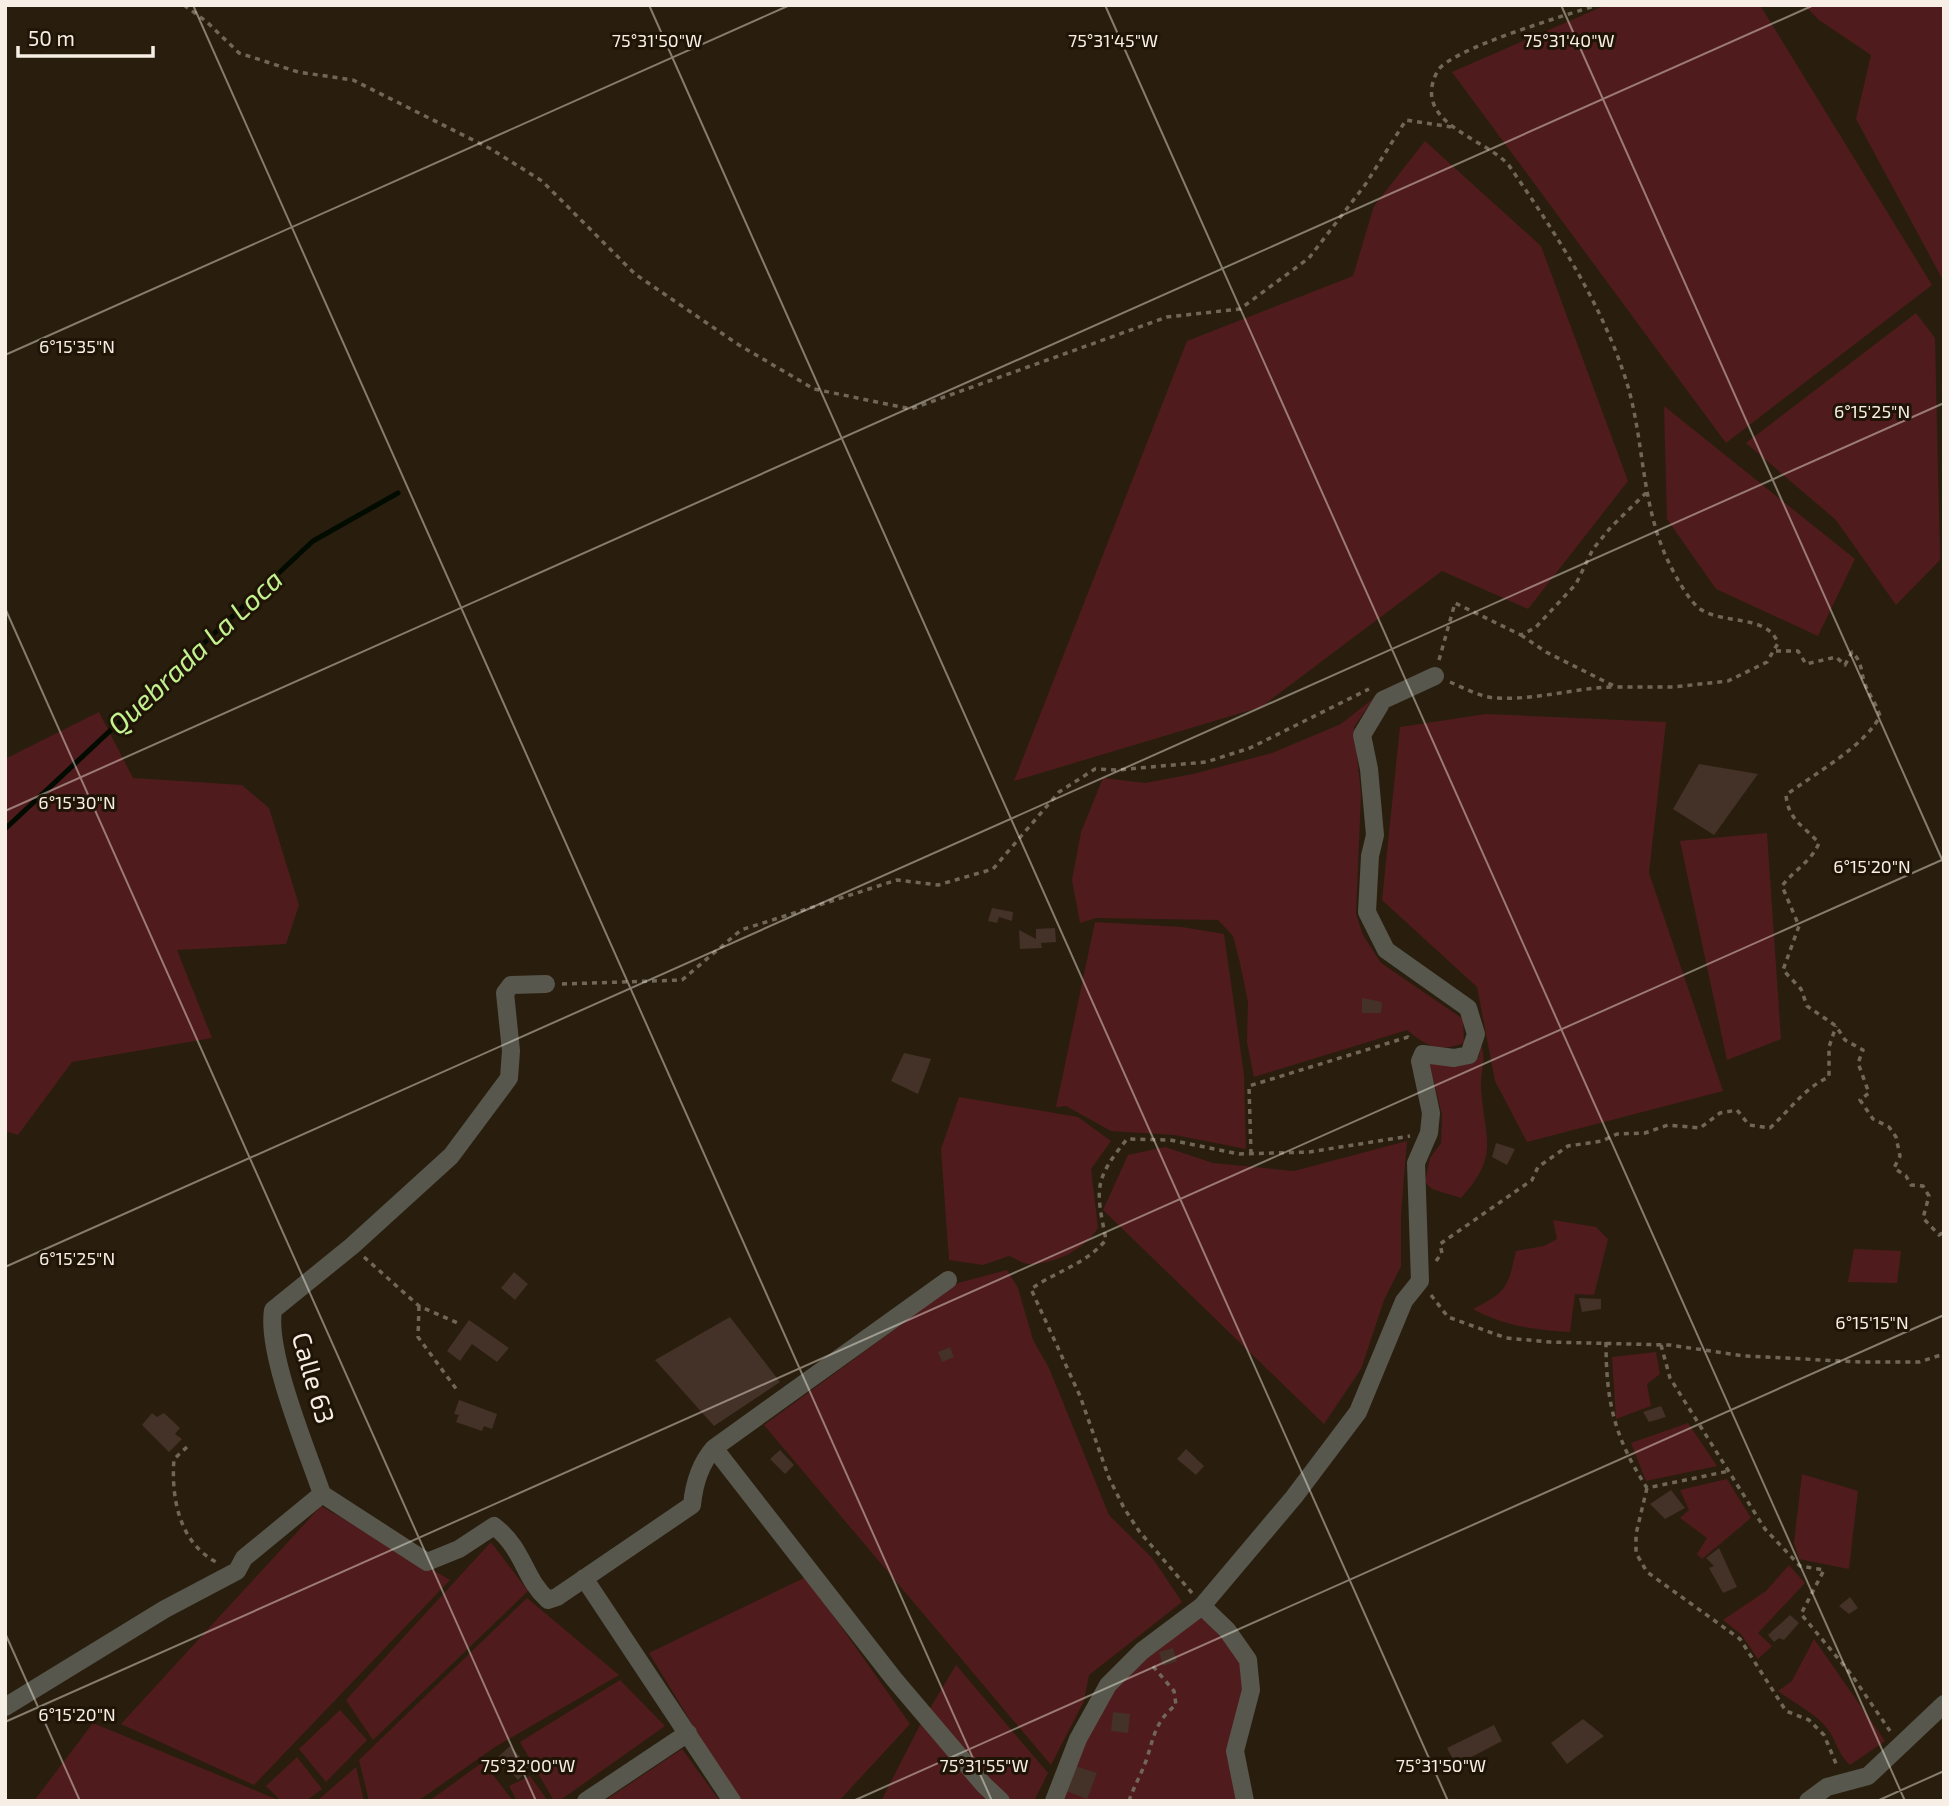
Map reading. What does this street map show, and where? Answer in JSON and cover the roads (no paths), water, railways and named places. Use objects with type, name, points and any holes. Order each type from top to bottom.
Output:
[{"type":"street","points":[[1054,1801],[1078,1739],[1108,1685],[1142,1651],[1202,1606],[1294,1497],[1358,1412],[1404,1301],[1420,1281],[1416,1163],[1429,1133],[1431,1113],[1420,1061],[1426,1054],[1454,1058],[1469,1055],[1476,1034],[1468,1008],[1386,950],[1367,912],[1370,856],[1375,835],[1369,769],[1362,735],[1383,700],[1435,676]]},
{"type":"street","name":"Calle 63","points":[[322,1494],[287,1392],[271,1324],[273,1310],[352,1245],[451,1156],[509,1078],[511,1051],[505,993],[511,985],[546,984]]},
{"type":"street","points":[[5,1707],[165,1609],[237,1570],[244,1558],[322,1494],[427,1562],[459,1549],[494,1526],[516,1547],[536,1590],[548,1600],[692,1505],[693,1488],[706,1458],[714,1448],[948,1280]]},
{"type":"street","points":[[714,1448],[894,1679],[984,1785],[1001,1801]]},
{"type":"street","points":[[584,1578],[732,1801]]},
{"type":"street","points":[[1202,1606],[1227,1630],[1248,1660],[1251,1690],[1234,1751],[1245,1801]]},
{"type":"street","points":[[1808,1801],[1827,1787],[1868,1776],[1944,1704]]},
{"type":"street","points":[[586,1801],[688,1733]]},
{"type":"waterway","name":"Quebrada La Loca","points":[[5,829],[313,541],[398,493]]}]
